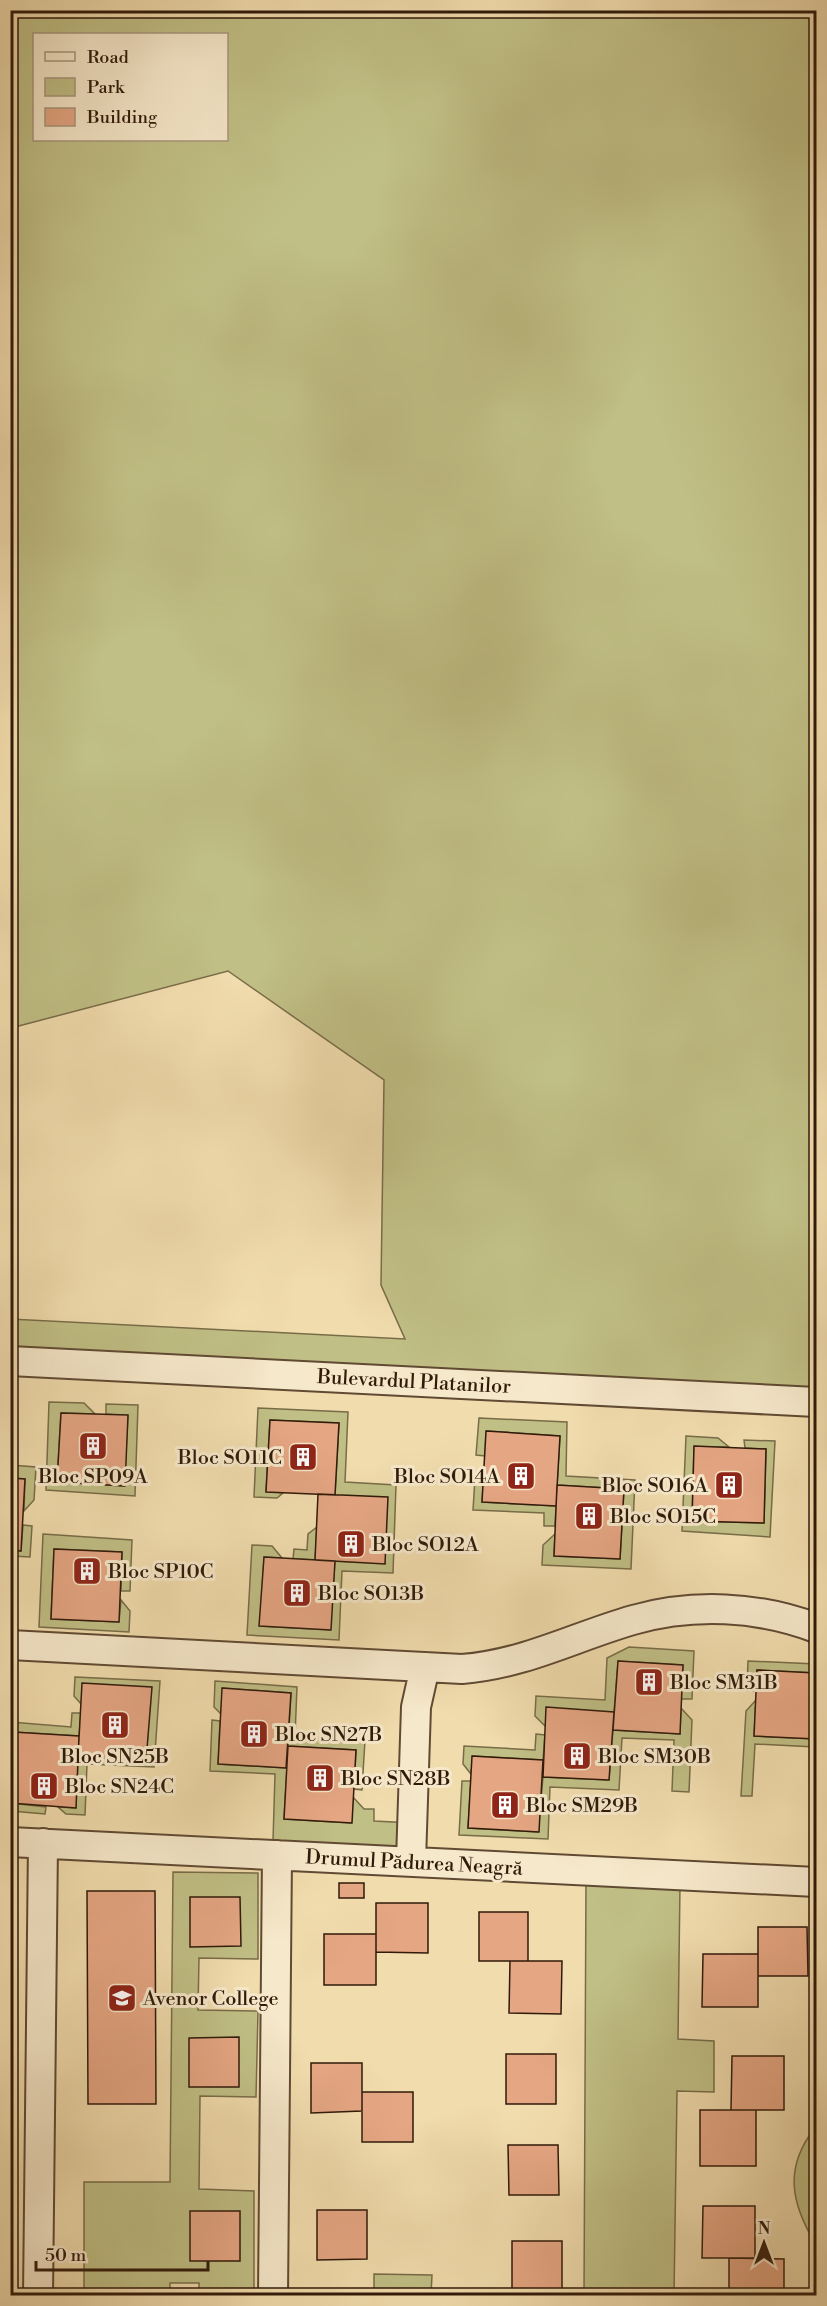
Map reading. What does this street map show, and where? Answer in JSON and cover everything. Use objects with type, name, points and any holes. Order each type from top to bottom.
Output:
[{"type":"street","name":"Bulevardul Platanilor","points":[[10,1361],[816,1402]]},
{"type":"street","points":[[10,1645],[462,1669],[497,1665],[537,1655],[632,1621],[695,1609],[724,1608],[757,1613],[816,1628]]},
{"type":"street","points":[[411,1861],[416,1707],[425,1667]]},
{"type":"street","name":"Drumul Pădurea Neagră","points":[[10,1842],[816,1882]]},
{"type":"street","points":[[38,2295],[42,1843]]},
{"type":"street","points":[[273,2295],[277,1855]]},
{"type":"green space","points":[[11,11],[816,11],[816,1402],[11,1361],[10,1319],[405,1339],[381,1285],[384,1080],[228,971],[11,1028]]},
{"type":"green space","points":[[49,1402],[84,1403],[95,1414],[61,1413],[57,1482],[124,1486],[128,1416],[106,1414],[106,1404],[138,1405],[135,1496],[46,1490]]},
{"type":"green space","points":[[258,1408],[348,1412],[345,1482],[396,1485],[393,1573],[342,1571],[339,1640],[247,1635],[252,1545],[272,1546],[282,1558],[264,1557],[260,1626],[330,1630],[335,1561],[385,1563],[335,1495],[339,1423],[270,1420],[266,1491],[283,1493],[277,1498],[254,1497]]},
{"type":"green space","points":[[479,1418],[567,1422],[566,1476],[635,1480],[631,1569],[542,1565],[543,1545],[555,1534],[554,1556],[620,1559],[624,1489],[557,1485],[560,1436],[487,1431],[485,1456],[476,1455]]},
{"type":"green space","points":[[686,1436],[718,1438],[729,1447],[694,1447],[692,1521],[764,1523],[766,1449],[745,1448],[744,1440],[775,1441],[770,1537],[682,1531]]},
{"type":"green space","points":[[10,1465],[36,1467],[34,1500],[24,1511],[25,1479],[11,1478]]},
{"type":"green space","points":[[484,1468],[482,1502],[556,1506],[555,1526],[544,1526],[544,1513],[473,1510],[475,1478]]},
{"type":"green space","points":[[23,1525],[32,1526],[30,1557],[11,1556],[11,1550],[21,1551]]},
{"type":"green space","points":[[317,1527],[315,1560],[293,1559],[294,1549],[307,1550],[308,1534]]},
{"type":"green space","points":[[43,1534],[132,1540],[130,1591],[121,1591],[122,1552],[54,1549],[51,1619],[119,1622],[121,1600],[130,1611],[129,1632],[39,1627]]},
{"type":"green space","points":[[629,1647],[694,1651],[692,1699],[681,1699],[683,1665],[618,1661],[614,1712],[545,1726],[535,1716],[536,1696],[605,1700],[607,1658]]},
{"type":"green space","points":[[748,1661],[816,1664],[816,1673],[757,1670],[756,1691],[747,1691]]},
{"type":"green space","points":[[75,1677],[160,1681],[154,1767],[87,1764],[85,1815],[66,1814],[58,1807],[76,1808],[78,1757],[146,1760],[151,1687],[81,1704],[74,1696]]},
{"type":"green space","points":[[215,1681],[297,1687],[295,1736],[365,1740],[362,1790],[354,1789],[356,1750],[288,1746],[291,1693],[223,1688],[221,1714],[214,1707]]},
{"type":"green space","points":[[756,1700],[754,1736],[816,1739],[816,1800],[813,1799],[815,1747],[755,1744],[752,1796],[741,1796],[746,1711]]},
{"type":"green space","points":[[681,1708],[692,1720],[689,1792],[672,1791],[674,1740],[622,1738],[619,1790],[550,1787],[548,1839],[459,1835],[462,1781],[471,1781],[468,1828],[538,1832],[543,1777],[609,1780],[613,1730],[680,1734]]},
{"type":"green space","points":[[72,1713],[81,1713],[79,1736],[13,1732],[11,1769],[11,1722],[71,1727]]},
{"type":"green space","points":[[212,1720],[220,1721],[218,1764],[287,1768],[284,1819],[351,1823],[353,1797],[364,1809],[374,1809],[374,1821],[413,1823],[412,1847],[273,1841],[275,1774],[210,1771]]},
{"type":"green space","points":[[536,1734],[545,1735],[543,1760],[473,1756],[471,1774],[463,1764],[464,1746],[535,1750]]},
{"type":"green space","points":[[10,1803],[46,1807],[45,1814],[11,1811]]},
{"type":"green space","points":[[173,1872],[258,1873],[258,1959],[199,1958],[198,2010],[258,2011],[256,2097],[200,2096],[199,2189],[254,2191],[254,2295],[199,2295],[199,2283],[170,2283],[170,2295],[84,2296],[84,2182],[170,2182]]},
{"type":"green space","points":[[586,1879],[680,1884],[678,2039],[714,2041],[714,2092],[677,2091],[674,2295],[584,2296]]},
{"type":"green space","points":[[814,2129],[816,2135],[815,2243],[800,2214],[794,2186],[798,2158],[804,2143]]},
{"type":"green space","points":[[374,2274],[432,2275],[431,2295],[374,2295]]},
{"type":"building","name":"Bloc SP09A","points":[[61,1413],[128,1415],[125,1486],[57,1482]]},
{"type":"building","name":"Bloc SO11C","points":[[270,1420],[339,1423],[335,1495],[266,1492]]},
{"type":"building","name":"Bloc SO14A","points":[[486,1431],[560,1436],[556,1506],[482,1502]]},
{"type":"building","name":"Bloc SO16A","points":[[694,1446],[766,1449],[764,1523],[692,1521]]},
{"type":"building","points":[[10,1478],[25,1479],[21,1551],[10,1550]]},
{"type":"building","name":"Bloc SO15C","points":[[557,1485],[624,1489],[620,1559],[554,1556]]},
{"type":"building","name":"Bloc SO12A","points":[[318,1494],[388,1497],[385,1564],[315,1560]]},
{"type":"building","name":"Bloc SP10C","points":[[54,1549],[122,1552],[119,1622],[51,1619]]},
{"type":"building","name":"Bloc SO13B","points":[[264,1557],[335,1561],[331,1630],[259,1626]]},
{"type":"building","name":"Bloc SM31B","points":[[618,1661],[683,1665],[680,1734],[613,1730]]},
{"type":"building","points":[[757,1670],[816,1673],[816,1739],[754,1736]]},
{"type":"building","name":"Bloc SN25B","points":[[82,1683],[152,1687],[146,1761],[78,1757]]},
{"type":"building","name":"Bloc SN27B","points":[[222,1688],[291,1693],[286,1768],[218,1764]]},
{"type":"building","name":"Bloc SM30B","points":[[546,1707],[614,1712],[609,1780],[543,1777]]},
{"type":"building","name":"Bloc SN24C","points":[[13,1732],[79,1736],[76,1808],[10,1803]]},
{"type":"building","name":"Bloc SN28B","points":[[288,1746],[356,1750],[352,1823],[284,1819]]},
{"type":"building","name":"Bloc SM29B","points":[[472,1756],[543,1760],[539,1832],[468,1828]]},
{"type":"building","points":[[339,1883],[364,1883],[364,1898],[339,1898]]},
{"type":"building","name":"Avenor College","points":[[87,1891],[155,1891],[156,2104],[88,2104]]},
{"type":"building","points":[[190,1897],[240,1897],[241,1946],[190,1947]]},
{"type":"building","points":[[376,1903],[428,1903],[428,1953],[376,1952]]},
{"type":"building","points":[[479,1912],[528,1912],[528,1961],[479,1961]]},
{"type":"building","points":[[758,1927],[807,1927],[808,1976],[758,1976]]},
{"type":"building","points":[[324,1934],[376,1934],[376,1985],[324,1985]]},
{"type":"building","points":[[703,1954],[758,1954],[758,2007],[702,2007]]},
{"type":"building","points":[[510,1961],[562,1961],[561,2014],[509,2013]]},
{"type":"building","points":[[239,2037],[239,2087],[189,2087],[189,2038]]},
{"type":"building","points":[[506,2054],[556,2054],[556,2104],[506,2104]]},
{"type":"building","points":[[732,2056],[784,2056],[784,2110],[731,2110]]},
{"type":"building","points":[[311,2063],[362,2063],[362,2111],[311,2113]]},
{"type":"building","points":[[362,2092],[413,2092],[413,2142],[362,2142]]},
{"type":"building","points":[[700,2110],[756,2110],[756,2166],[700,2166]]},
{"type":"building","points":[[508,2145],[558,2145],[559,2195],[509,2195]]},
{"type":"building","points":[[703,2206],[755,2206],[755,2258],[702,2258]]},
{"type":"building","points":[[317,2210],[367,2210],[367,2259],[317,2260]]},
{"type":"building","points":[[190,2211],[240,2211],[240,2261],[190,2261]]},
{"type":"building","points":[[512,2241],[562,2241],[562,2290],[512,2291]]},
{"type":"building","points":[[729,2258],[784,2259],[784,2296],[729,2296]]},
{"type":"place","name":"Bloc SP09A","points":[[93,1446]]},
{"type":"place","name":"Bloc SO11C","points":[[303,1457]]},
{"type":"place","name":"Bloc SO14A","points":[[521,1476]]},
{"type":"place","name":"Bloc SO16A","points":[[729,1485]]},
{"type":"place","name":"Bloc SO15C","points":[[589,1516]]},
{"type":"place","name":"Bloc SO12A","points":[[351,1544]]},
{"type":"place","name":"Bloc SP10C","points":[[87,1571]]},
{"type":"place","name":"Bloc SO13B","points":[[297,1593]]},
{"type":"place","name":"Bloc SM31B","points":[[649,1682]]},
{"type":"place","name":"Bloc SN25B","points":[[115,1725]]},
{"type":"place","name":"Bloc SN27B","points":[[254,1734]]},
{"type":"place","name":"Bloc SM30B","points":[[577,1756]]},
{"type":"place","name":"Bloc SN28B","points":[[320,1778]]},
{"type":"place","name":"Bloc SN24C","points":[[44,1786]]},
{"type":"place","name":"Bloc SM29B","points":[[505,1805]]},
{"type":"place","name":"Avenor College","points":[[122,1998]]}]
